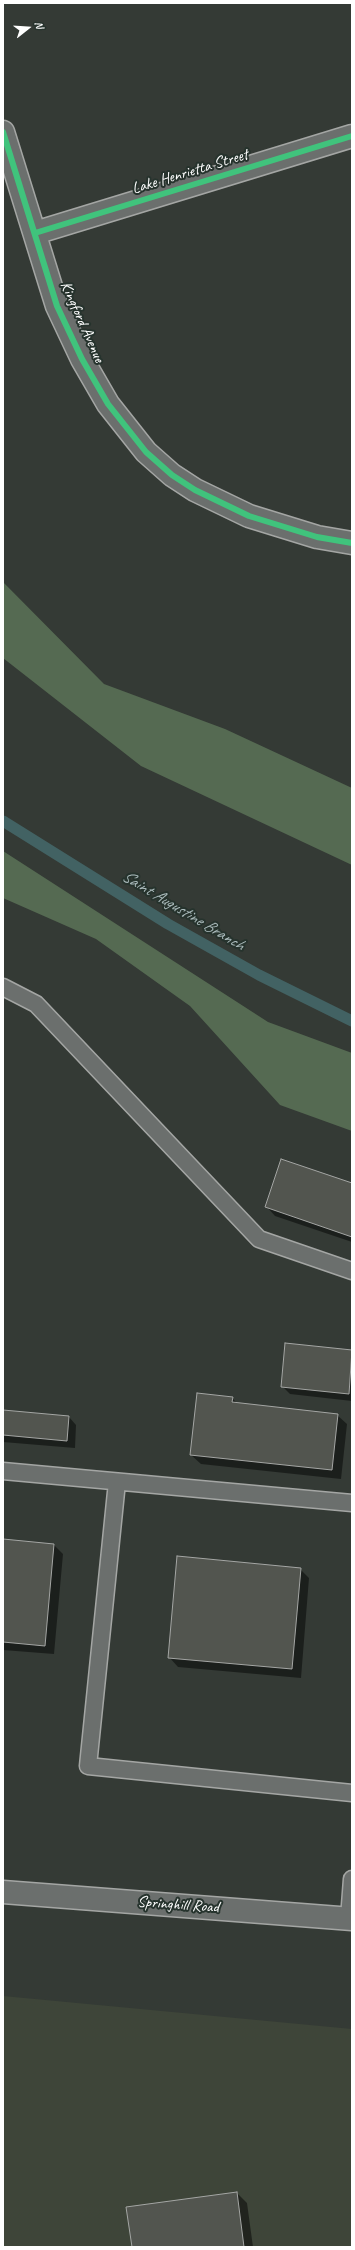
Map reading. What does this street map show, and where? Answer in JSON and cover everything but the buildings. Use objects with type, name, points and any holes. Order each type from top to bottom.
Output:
[{"type":"street","name":"Kingford Avenue","points":[[3,132],[57,306],[82,359],[108,404],[146,452],[172,475],[195,490],[249,516],[317,537],[352,543]]},
{"type":"street","name":"Lake Henrietta Street","points":[[35,233],[352,136]]},
{"type":"street","name":"Springhill Road","points":[[3,1892],[350,1918]]},
{"type":"lane","points":[[3,987],[36,1004],[259,1239],[352,1271]]},
{"type":"lane","points":[[3,1471],[352,1503]]},
{"type":"lane","points":[[117,1482],[88,1766],[352,1793]]},
{"type":"lane","points":[[350,1918],[352,1879]]},
{"type":"shaded area","points":[[3,1996],[352,2029],[352,2247],[3,2247]]},
{"type":"green space","points":[[3,582],[104,684],[225,729],[352,788],[352,865],[141,766],[3,658]]},
{"type":"green space","points":[[3,851],[268,1022],[352,1053],[352,1131],[280,1105],[190,1006],[96,939],[3,898]]},
{"type":"waterway","name":"Saint Augustine Branch","points":[[3,821],[168,924],[259,975],[352,1021]]},
{"type":"cycle path","points":[[3,132],[57,306],[82,359],[108,404],[146,452],[172,475],[195,490],[249,516],[317,537],[352,543]]},
{"type":"cycle path","points":[[35,233],[352,136]]}]
